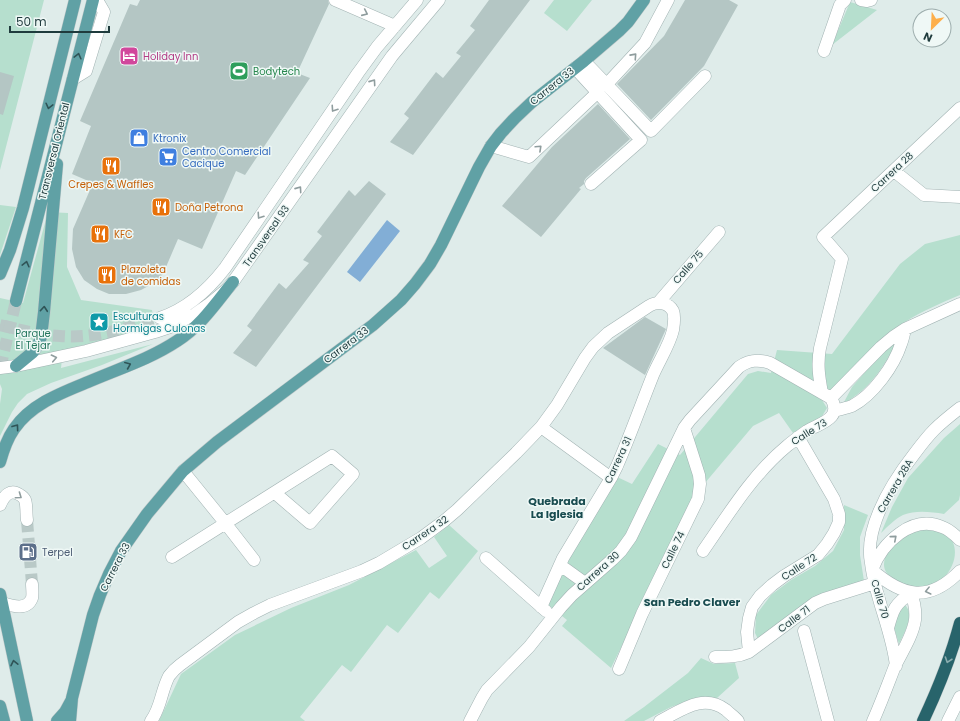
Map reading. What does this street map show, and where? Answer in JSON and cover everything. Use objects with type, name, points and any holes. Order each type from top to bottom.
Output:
[{"type":"highway","points":[[924,721],[943,675],[960,623]]},
{"type":"main road","name":"Transversal Oriental","points":[[0,274],[10,250],[23,208],[75,0]]},
{"type":"main road","name":"Transversal Oriental","points":[[16,301],[93,0]]},
{"type":"main road","name":"Carrera 33","points":[[70,721],[72,698],[93,615],[100,595],[121,551],[132,534],[161,497],[193,462],[217,442],[373,325],[401,300],[430,264],[441,245],[479,166],[501,133],[532,102],[619,32],[644,0]]},
{"type":"main road","points":[[16,366],[33,352],[41,337],[59,130]]},
{"type":"main road","points":[[0,462],[7,442],[14,429],[30,411],[61,393],[138,361],[178,341],[205,318],[233,282]]},
{"type":"main road","points":[[1,598],[27,721]]},
{"type":"main road","name":"Carrera 33","points":[[57,721],[65,712],[72,698]]},
{"type":"main road","points":[[0,706],[4,721]]},
{"type":"street","points":[[73,79],[86,71],[104,12],[97,0]]},
{"type":"street","points":[[335,0],[395,26]]},
{"type":"street","name":"Transversal 93","points":[[160,318],[175,312],[195,299],[217,278],[358,73],[417,0]]},
{"type":"street","name":"Transversal 93","points":[[0,368],[86,351],[170,327],[195,314],[226,290],[392,56],[439,0]]},
{"type":"street","points":[[491,146],[529,157],[602,88],[645,43],[668,0]]},
{"type":"street","points":[[824,51],[840,5],[845,0]]},
{"type":"street","points":[[861,0],[871,0]]},
{"type":"street","points":[[580,64],[602,88],[641,140],[591,184]]},
{"type":"street","points":[[602,88],[651,131],[705,76]]},
{"type":"street","name":"Carrera 28","points":[[823,237],[960,108]]},
{"type":"street","points":[[894,171],[924,194],[960,197]]},
{"type":"street","name":"Calle 75","points":[[663,305],[719,232]]},
{"type":"street","name":"Calle 73","points":[[703,551],[758,475],[798,437],[825,422],[834,411],[834,403],[826,395],[818,372],[818,359],[842,259],[823,237]]},
{"type":"street","name":"Carrera 32","points":[[151,721],[158,707],[169,676],[180,665],[238,622],[270,605],[362,571],[379,563],[421,538],[444,521],[516,454],[541,427],[557,405],[593,347],[608,333],[649,306],[653,304],[663,305]]},
{"type":"street","points":[[826,395],[881,347],[905,329],[960,304]]},
{"type":"street","name":"Carrera 31","points":[[541,607],[571,544],[617,466],[673,331],[674,316],[672,311],[663,305]]},
{"type":"street","points":[[834,411],[852,406],[865,397],[878,383],[896,356],[902,343],[905,329]]},
{"type":"street","name":"Carrera 30","points":[[470,721],[487,690],[529,647],[572,595],[621,551],[631,537],[684,428],[738,367],[746,362],[756,360],[770,363],[826,395]]},
{"type":"street","name":"Carrera 28A","points":[[872,570],[870,546],[872,533],[876,519],[885,500],[909,461],[923,443],[934,430],[960,408]]},
{"type":"street","points":[[541,427],[611,478]]},
{"type":"street","name":"Calle 74","points":[[619,669],[642,614],[698,499],[700,484],[699,475],[684,428]]},
{"type":"street","name":"Calle 72","points":[[749,652],[747,632],[752,607],[760,596],[772,585],[818,555],[834,533],[839,522],[839,514],[834,500],[798,437]]},
{"type":"street","points":[[172,557],[332,456],[353,474],[310,524],[275,493]]},
{"type":"street","points":[[193,462],[193,483]]},
{"type":"street","points":[[180,475],[193,483],[254,560]]},
{"type":"street","points":[[0,505],[3,498],[8,494],[14,492],[19,494],[25,500],[27,520]]},
{"type":"street","points":[[960,540],[951,532],[940,526],[927,524],[912,527],[894,537],[880,554],[874,563],[872,570],[888,583],[911,593],[923,593],[940,587],[947,583],[960,571]]},
{"type":"street","points":[[486,558],[553,617]]},
{"type":"street","points":[[560,565],[585,583]]},
{"type":"street","name":"Calle 70","points":[[872,570],[880,606],[888,628],[896,666]]},
{"type":"street","name":"Calle 71","points":[[716,657],[734,657],[749,652],[815,603],[875,583]]},
{"type":"street","points":[[1,598],[17,607],[23,606],[29,602],[32,597],[32,584]]},
{"type":"street","points":[[873,721],[915,622],[915,608],[911,593]]},
{"type":"street","name":"Calle 70","points":[[888,628],[891,615],[895,607],[911,593]]},
{"type":"street","points":[[804,631],[828,721]]},
{"type":"street","points":[[948,721],[960,697]]},
{"type":"street","points":[[660,721],[686,708],[703,702],[717,705],[725,709],[738,721]]},
{"type":"green space","points":[[0,0],[44,0],[0,170]]},
{"type":"green space","points":[[554,0],[592,0],[567,31],[544,13]]},
{"type":"green space","points":[[850,2],[877,10],[832,45]]},
{"type":"green space","points":[[0,205],[16,207],[0,255]]},
{"type":"green space","name":"Parque El Tejar","points":[[48,212],[68,213],[67,267],[81,300],[152,310],[155,328],[63,350],[61,368],[153,344],[102,365],[51,383],[27,394],[12,412],[0,436],[0,404],[2,389],[0,384],[0,298],[23,303]]},
{"type":"green space","points":[[960,235],[960,295],[911,318],[883,339],[822,400],[827,408],[821,418],[793,433],[779,413],[753,426],[694,496],[611,668],[562,626],[567,620],[547,604],[570,556],[615,476],[632,484],[658,444],[680,455],[748,374],[758,371],[771,373],[777,350],[832,354],[900,264],[925,244]]},
{"type":"green space","points":[[898,340],[887,360],[869,384],[853,398],[843,404],[852,387],[881,354]]},
{"type":"green space","points":[[960,424],[959,500],[944,514],[918,512],[903,515],[881,533],[892,507],[908,478],[944,438]]},
{"type":"green space","points":[[844,505],[868,515],[860,537],[860,555],[864,581],[759,641],[755,633],[756,615],[771,595],[791,580],[815,566],[833,551],[844,530]]},
{"type":"green space","points":[[449,525],[478,551],[439,599],[430,592],[398,633],[387,625],[351,672],[342,665],[300,717],[305,721],[159,721],[181,674],[235,635],[291,608],[349,585],[416,550],[429,568],[447,556],[434,537]]},
{"type":"green space","points":[[931,528],[942,532],[952,540],[954,545],[955,556],[948,573],[937,582],[921,587],[907,586],[891,578],[884,567],[884,563],[886,555],[892,545],[899,539],[911,533]]},
{"type":"green space","points":[[904,604],[909,613],[909,618],[908,624],[899,644],[893,621]]},
{"type":"green space","points":[[701,658],[714,664],[735,663],[739,678],[717,698],[696,698],[671,707],[644,721],[624,721],[688,673]]},
{"type":"water","points":[[387,220],[400,231],[360,282],[347,272]]},
{"type":"building","name":"Centro Comercial Cacique","points":[[140,0],[328,0],[329,4],[297,73],[310,78],[245,175],[236,171],[202,249],[178,239],[163,274],[154,283],[141,290],[126,294],[109,294],[97,289],[84,280],[76,267],[72,249],[73,229],[93,183],[72,174],[91,126],[80,121],[130,4],[137,6]]},
{"type":"building","points":[[489,0],[530,0],[413,155],[390,142],[409,118],[404,114],[436,72],[443,78],[461,56],[456,53],[475,30],[470,26]]},
{"type":"building","points":[[685,0],[729,0],[738,5],[704,66],[651,120],[617,84],[664,36]]},
{"type":"building","points":[[0,72],[14,76],[3,115],[0,114]]},
{"type":"building","points":[[598,104],[630,139],[586,178],[584,184],[579,188],[581,189],[541,237],[502,206],[552,147]]},
{"type":"building","points":[[369,181],[386,194],[256,367],[233,353],[252,330],[247,326],[279,283],[286,289],[309,263],[303,260],[322,236],[317,232],[349,190],[355,196]]},
{"type":"building","points":[[645,317],[666,329],[645,375],[603,348]]},
{"type":"tunnel","points":[[0,368],[16,301]]},
{"type":"tunnel","points":[[0,325],[52,335],[85,336],[111,332],[160,318]]},
{"type":"tunnel","points":[[27,520],[32,584]]},
{"type":"place","name":"Holiday Inn","points":[[129,56]]},
{"type":"place","name":"Bodytech","points":[[239,71]]},
{"type":"place","name":"Ktronix","points":[[139,138]]},
{"type":"place","name":"Centro Comercial Cacique","points":[[168,157]]},
{"type":"place","name":"Crepes & Waffles","points":[[111,166]]},
{"type":"place","name":"Doña Petrona","points":[[161,207]]},
{"type":"place","name":"KFC","points":[[100,234]]},
{"type":"place","name":"Plazoleta de comidas","points":[[107,275]]},
{"type":"place","name":"Esculturas Hormigas Culonas","points":[[99,322]]},
{"type":"place","name":"Terpel","points":[[28,552]]},
{"type":"district","name":"Quebrada La Iglesia","points":[[557,507]]},
{"type":"district","name":"San Pedro Claver","points":[[692,602]]}]
